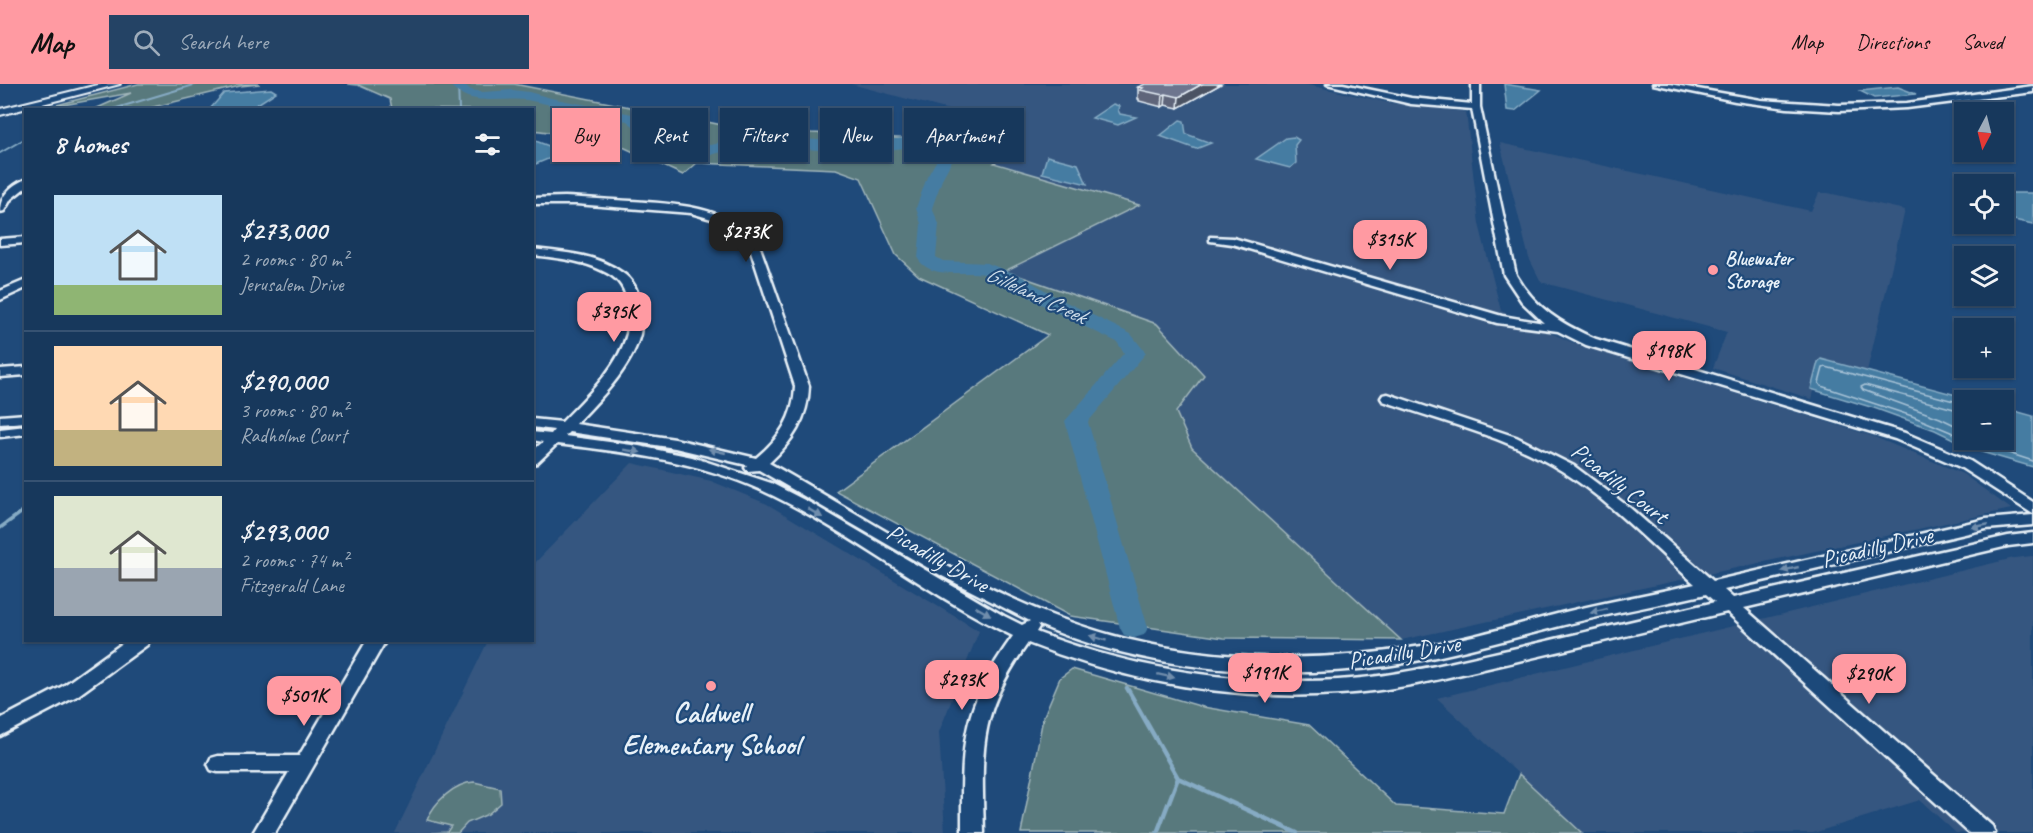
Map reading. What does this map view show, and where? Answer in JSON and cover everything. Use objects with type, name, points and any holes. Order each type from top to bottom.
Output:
[{"type":"main road","points":[[2,111],[115,84]]},
{"type":"street","points":[[1331,84],[1425,103],[1476,107]]},
{"type":"street","points":[[1476,84],[1476,107],[1510,275],[1522,298],[1543,318],[1591,342],[1900,436],[1965,464],[2033,509]]},
{"type":"street","points":[[1657,84],[1765,103],[1836,108],[1890,107],[2033,89]]},
{"type":"street","points":[[0,209],[7,197],[24,184]]},
{"type":"street","points":[[534,201],[573,200],[692,210],[736,226],[753,241],[802,386],[802,395],[801,409],[781,442],[742,477]]},
{"type":"street","points":[[1214,239],[1233,241],[1501,320],[1563,330]]},
{"type":"street","points":[[0,242],[24,240]]},
{"type":"street","points":[[534,252],[584,259],[615,274],[626,284],[633,295],[634,334],[620,363],[560,433],[534,458]]},
{"type":"street","points":[[5,294],[24,284]]},
{"type":"street","points":[[5,294],[24,293]]},
{"type":"street","points":[[0,373],[24,371]]},
{"type":"street","name":"Picadilly Court","points":[[1388,398],[1522,446],[1551,459],[1607,499],[1984,833]]},
{"type":"street","points":[[0,420],[24,418]]},
{"type":"street","name":"Picadilly Drive","points":[[534,424],[560,433],[671,457],[742,477],[783,495],[1024,634],[1072,652],[1177,678],[1282,688],[1337,687],[1428,675],[1728,604],[2008,541],[2033,538]]},
{"type":"street","points":[[0,433],[24,430]]},
{"type":"street","name":"Picadilly Drive","points":[[534,436],[560,433],[685,444],[722,452],[759,464],[987,595],[1037,618],[1101,640],[1167,655],[1235,663],[1308,666],[1362,662],[1425,653],[1986,525],[2033,520]]},
{"type":"street","points":[[973,833],[975,732],[989,689],[1003,663],[1037,618]]},
{"type":"street","points":[[0,728],[70,691],[138,642]]},
{"type":"street","points":[[264,833],[376,642]]},
{"type":"street","points":[[218,764],[304,764]]},
{"type":"shaded area","points":[[851,84],[1304,84],[1390,103],[1466,112],[1479,224],[1501,311],[1576,344],[1872,436],[1963,474],[2011,509],[1401,640],[1192,448],[1176,412],[1157,324],[1004,271],[1138,204],[993,162],[1024,162],[1024,108],[942,108]]},
{"type":"shaded area","name":"Bluewater Storage","points":[[1500,143],[1811,211],[1819,193],[1905,210],[1867,371],[1822,359],[1812,399],[1713,368],[1727,332],[1541,282],[1529,258]]},
{"type":"shaded area","name":"Caldwell Elementary School","points":[[632,463],[711,481],[767,504],[979,631],[939,732],[945,833],[395,833],[488,642],[534,642],[534,564]]},
{"type":"shaded area","points":[[2033,556],[2033,833],[1956,833],[1920,800],[1813,833],[1582,833],[1437,698],[2014,558]]},
{"type":"green space","points":[[138,84],[260,84],[240,86],[149,108],[97,108],[131,93],[45,108]]},
{"type":"green space","points":[[348,84],[514,84],[635,108],[632,108],[632,151],[620,146],[620,108],[552,108],[552,133],[534,130],[534,108],[392,108],[390,99],[358,85]]},
{"type":"green space","points":[[708,122],[720,125],[720,162],[808,162],[808,132],[820,133],[820,162],[892,162],[892,138],[904,138],[904,162],[996,162],[994,163],[1139,205],[1005,271],[1157,324],[1204,375],[1176,412],[1192,448],[1401,640],[1224,638],[1070,616],[836,491],[1048,335],[919,276],[896,255],[861,178],[836,169],[697,163],[683,175],[655,162],[708,162]]},
{"type":"green space","points":[[1072,669],[1203,707],[1309,725],[1396,806],[1504,814],[1519,774],[1582,833],[1021,833],[1043,718],[1060,678]]},
{"type":"green space","points":[[474,782],[500,788],[501,803],[488,814],[467,823],[458,833],[432,833],[447,832],[451,826],[427,820],[440,800],[460,786]]},
{"type":"water","points":[[1504,84],[1541,90],[1515,111],[1507,110]]},
{"type":"water","points":[[1898,87],[1916,94],[1874,98],[1860,91]]},
{"type":"water","points":[[271,89],[276,92],[252,108],[211,108],[224,93]]},
{"type":"water","points":[[1113,104],[1119,106],[1120,114],[1136,117],[1118,125],[1092,118]]},
{"type":"water","points":[[1180,120],[1184,121],[1186,134],[1211,143],[1196,149],[1160,136]]},
{"type":"water","points":[[1294,137],[1299,140],[1295,145],[1296,163],[1290,168],[1256,159],[1286,138]]},
{"type":"water","points":[[534,140],[552,147],[552,157],[536,164],[534,163]]},
{"type":"water","points":[[1047,156],[1078,164],[1087,184],[1042,173]]},
{"type":"water","points":[[2014,193],[2033,193],[2033,224],[2014,220]]},
{"type":"water","points":[[1821,359],[1954,394],[1954,439],[1874,408],[1811,389],[1818,362]]},
{"type":"water","points":[[2014,411],[2033,416],[2033,467],[1976,450],[2014,450]]},
{"type":"building","points":[[1145,84],[1202,84],[1179,97],[1140,90],[1143,88],[1138,87]]},
{"type":"waterway","points":[[117,108],[197,84]]},
{"type":"waterway","name":"Gilleland Creek","points":[[456,84],[467,93],[483,96],[513,94],[529,96],[548,102],[632,118],[643,127],[685,146],[710,150],[721,148],[728,142],[748,139],[829,146],[861,143],[878,146],[914,142],[951,148],[935,177],[924,208],[930,224],[927,259],[939,266],[987,269],[1016,281],[1051,302],[1124,338],[1135,353],[1076,421],[1134,628]]},
{"type":"waterway","points":[[458,84],[459,108]]},
{"type":"waterway","points":[[0,153],[24,139]]},
{"type":"waterway","points":[[0,528],[24,510]]},
{"type":"waterway","name":"Gilleland Creek","points":[[1127,688],[1178,778]]},
{"type":"waterway","points":[[1157,833],[1178,778]]},
{"type":"waterway","name":"Gilleland Creek","points":[[1178,778],[1297,833]]},
{"type":"place","name":"Bluewater Storage","points":[[1713,270]]},
{"type":"place","name":"Caldwell Elementary School","points":[[711,686]]}]
